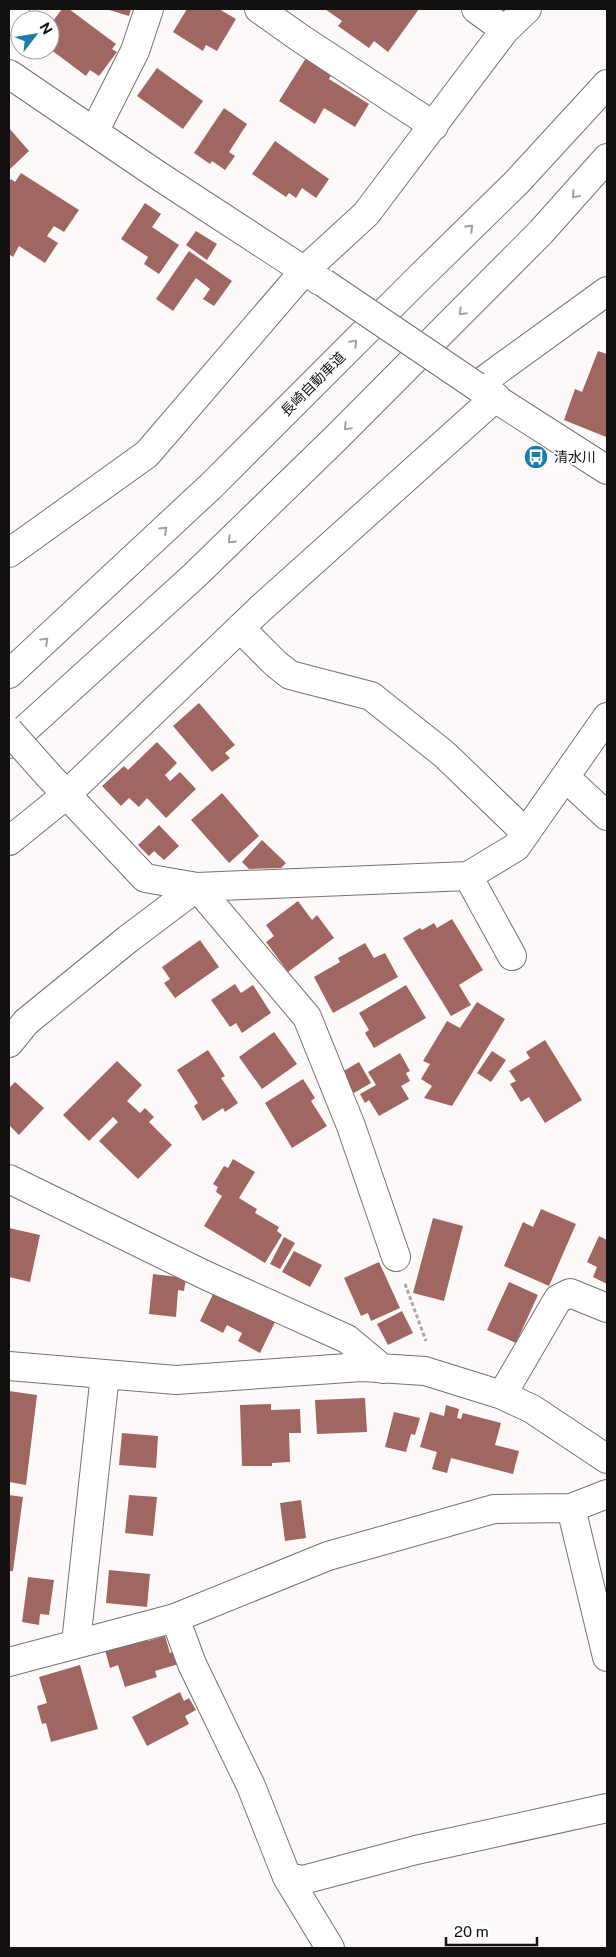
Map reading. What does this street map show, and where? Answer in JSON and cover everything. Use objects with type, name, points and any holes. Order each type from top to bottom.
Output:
[{"type":"main road","points":[[9,21],[15,9]]},
{"type":"main road","points":[[94,132],[135,51],[149,9]]},
{"type":"main road","points":[[259,9],[434,126]]},
{"type":"main road","points":[[476,9],[505,30]]},
{"type":"main road","points":[[9,554],[147,454],[314,277],[366,214],[505,30],[528,9]]},
{"type":"main road","points":[[9,74],[486,392],[607,470]]},
{"type":"main road","name":"長崎自動車道","points":[[9,674],[211,486],[517,182],[607,84]]},
{"type":"main road","points":[[9,744],[194,576],[337,437],[541,232],[607,158]]},
{"type":"main road","points":[[9,841],[57,786],[240,628],[486,392],[607,292]]},
{"type":"main road","points":[[240,628],[276,664],[290,675],[371,696],[444,754],[526,833]]},
{"type":"main road","points":[[9,731],[57,786],[145,878],[197,887],[468,876],[516,846],[607,717]]},
{"type":"main road","points":[[565,777],[607,816]]},
{"type":"main road","points":[[468,876],[512,956]]},
{"type":"main road","points":[[9,1043],[26,1022],[128,939],[197,887]]},
{"type":"main road","points":[[197,887],[307,1017],[351,1126],[396,1257]]},
{"type":"main road","points":[[9,1179],[205,1275],[347,1338],[382,1368]]},
{"type":"main road","points":[[502,1395],[558,1299],[570,1293],[607,1308]]},
{"type":"main road","points":[[9,1366],[176,1380],[362,1367],[425,1371],[502,1395],[532,1409],[607,1459]]},
{"type":"main road","points":[[76,1643],[105,1374]]},
{"type":"main road","points":[[9,1662],[175,1618],[328,1556],[494,1509],[571,1508],[607,1494]]},
{"type":"main road","points":[[571,1508],[607,1657]]},
{"type":"main road","points":[[175,1618],[192,1664],[251,1786],[287,1876],[330,1948]]},
{"type":"main road","points":[[287,1876],[303,1880],[416,1850],[607,1808]]},
{"type":"path","points":[[396,1257],[438,1375]]},
{"type":"building","points":[[62,9],[69,9],[116,44],[112,49],[117,52],[99,76],[90,70],[86,76],[60,56],[60,12]]},
{"type":"building","points":[[106,9],[131,9],[129,16]]},
{"type":"building","points":[[187,9],[219,9],[236,19],[217,51],[206,45],[203,51],[173,32]]},
{"type":"building","points":[[325,9],[419,9],[388,52],[374,41],[369,48],[338,26],[342,21]]},
{"type":"building","points":[[306,58],[331,75],[329,79],[369,104],[355,127],[324,108],[315,124],[279,101]]},
{"type":"building","points":[[157,68],[203,101],[183,129],[137,96]]},
{"type":"building","points":[[224,108],[247,124],[229,152],[235,156],[225,170],[212,161],[210,164],[194,153]]},
{"type":"building","points":[[9,128],[29,151],[9,170]]},
{"type":"building","points":[[275,141],[329,179],[316,198],[302,188],[296,198],[289,193],[286,197],[252,174]]},
{"type":"building","points":[[21,173],[79,210],[64,232],[54,226],[47,236],[58,243],[45,263],[19,246],[13,257],[9,254],[9,182],[11,179],[15,182]]},
{"type":"building","points":[[145,203],[161,214],[152,227],[179,245],[159,274],[144,264],[148,257],[121,239]]},
{"type":"building","points":[[196,231],[217,244],[207,260],[186,245]]},
{"type":"building","points":[[189,251],[232,281],[214,306],[203,299],[210,289],[196,278],[173,311],[156,299]]},
{"type":"building","points":[[598,351],[607,354],[606,437],[564,420],[575,389],[582,392]]},
{"type":"building","points":[[199,703],[235,745],[225,753],[230,758],[212,772],[173,726]]},
{"type":"building","points":[[157,742],[177,763],[165,775],[170,781],[180,772],[196,789],[166,818],[147,798],[139,807],[129,798],[121,806],[102,786],[124,766],[128,770]]},
{"type":"building","points":[[222,793],[259,836],[229,863],[191,820]]},
{"type":"building","points":[[159,825],[179,846],[164,860],[154,851],[149,856],[138,845]]},
{"type":"building","points":[[262,840],[286,863],[281,868],[249,869],[242,862]]},
{"type":"building","points":[[298,901],[312,920],[317,915],[334,938],[288,972],[266,942],[274,936],[266,925]]},
{"type":"building","points":[[452,919],[483,970],[459,985],[471,1005],[451,1016],[403,938],[420,928],[422,930],[434,923],[437,928]]},
{"type":"building","points":[[200,940],[219,967],[175,998],[164,983],[170,979],[162,967]]},
{"type":"building","points":[[365,943],[374,958],[385,953],[398,977],[333,1013],[314,977],[340,962],[338,958]]},
{"type":"building","points":[[235,984],[241,993],[253,985],[271,1013],[242,1033],[236,1023],[230,1027],[211,1000]]},
{"type":"building","points":[[406,985],[426,1018],[374,1048],[365,1033],[369,1030],[359,1013]]},
{"type":"building","points":[[477,1002],[505,1019],[452,1106],[424,1098],[432,1086],[421,1079],[430,1064],[423,1061],[447,1021],[460,1028]]},
{"type":"building","points":[[274,1032],[297,1064],[262,1089],[239,1057]]},
{"type":"building","points":[[545,1040],[582,1100],[545,1123],[529,1097],[521,1102],[510,1084],[516,1081],[509,1071],[530,1058],[526,1052]]},
{"type":"building","points":[[208,1050],[225,1076],[221,1078],[238,1103],[225,1112],[223,1108],[203,1121],[194,1106],[198,1103],[177,1070]]},
{"type":"building","points":[[492,1051],[506,1060],[491,1082],[477,1073]]},
{"type":"building","points":[[400,1053],[410,1071],[406,1073],[410,1081],[401,1086],[409,1099],[379,1116],[369,1100],[365,1103],[360,1094],[376,1085],[368,1072]]},
{"type":"building","points":[[117,1061],[142,1085],[127,1101],[140,1113],[145,1108],[154,1117],[149,1122],[172,1145],[138,1179],[99,1141],[118,1122],[113,1117],[89,1141],[63,1115]]},
{"type":"building","points":[[359,1062],[371,1083],[354,1093],[342,1072]]},
{"type":"building","points":[[303,1079],[315,1098],[311,1101],[327,1126],[292,1148],[265,1103]]},
{"type":"building","points":[[15,1082],[44,1108],[19,1135],[9,1125],[9,1088]]},
{"type":"building","points":[[233,1159],[255,1172],[239,1198],[257,1209],[255,1213],[279,1227],[277,1231],[282,1235],[265,1263],[204,1226],[222,1196],[216,1192],[218,1187],[213,1184],[224,1166],[228,1168]]},
{"type":"building","points":[[541,1209],[576,1224],[549,1286],[504,1266],[523,1222],[533,1227]]},
{"type":"building","points":[[433,1218],[463,1226],[444,1301],[413,1293]]},
{"type":"building","points":[[9,1228],[40,1235],[30,1282],[9,1277]]},
{"type":"building","points":[[599,1236],[607,1240],[607,1284],[593,1277],[597,1267],[587,1262]]},
{"type":"building","points":[[284,1237],[295,1243],[280,1269],[270,1264]]},
{"type":"building","points":[[294,1251],[322,1265],[310,1287],[282,1272]]},
{"type":"building","points":[[379,1262],[400,1308],[371,1321],[368,1313],[361,1316],[344,1278]]},
{"type":"building","points":[[153,1274],[186,1278],[184,1291],[178,1290],[176,1317],[149,1314]]},
{"type":"building","points":[[509,1282],[538,1295],[516,1343],[487,1330]]},
{"type":"building","points":[[216,1288],[276,1320],[260,1353],[238,1341],[242,1333],[227,1325],[223,1333],[200,1321]]},
{"type":"building","points":[[402,1311],[413,1333],[388,1345],[377,1324]]},
{"type":"building","points":[[9,1391],[37,1395],[26,1485],[9,1482]]},
{"type":"building","points":[[365,1398],[367,1432],[317,1434],[315,1400]]},
{"type":"building","points":[[271,1404],[271,1410],[300,1409],[301,1433],[289,1433],[290,1462],[272,1463],[272,1466],[242,1466],[240,1405]]},
{"type":"building","points":[[446,1405],[459,1409],[457,1418],[461,1419],[463,1413],[501,1423],[495,1445],[519,1451],[513,1474],[451,1458],[447,1473],[432,1469],[437,1452],[420,1447],[430,1412],[444,1416]]},
{"type":"building","points":[[394,1412],[420,1418],[415,1435],[411,1434],[406,1452],[385,1447]]},
{"type":"building","points":[[122,1433],[158,1436],[156,1468],[119,1465]]},
{"type":"building","points":[[9,1495],[23,1497],[13,1571],[9,1571]]},
{"type":"building","points":[[129,1495],[157,1497],[153,1536],[125,1533]]},
{"type":"building","points":[[301,1500],[306,1538],[285,1541],[280,1503]]},
{"type":"building","points":[[109,1570],[150,1574],[147,1607],[106,1603]]},
{"type":"building","points":[[28,1577],[54,1580],[49,1615],[40,1614],[39,1625],[22,1622]]},
{"type":"building","points":[[146,1635],[148,1641],[165,1636],[170,1653],[175,1651],[179,1664],[155,1671],[157,1677],[125,1687],[118,1665],[110,1668],[105,1650]]},
{"type":"building","points":[[80,1665],[98,1729],[51,1742],[46,1723],[42,1724],[37,1706],[47,1703],[39,1677]]},
{"type":"building","points":[[180,1692],[184,1701],[189,1698],[196,1710],[185,1716],[189,1724],[147,1746],[132,1717]]},
{"type":"place","name":"清水川","points":[[536,457]]}]
